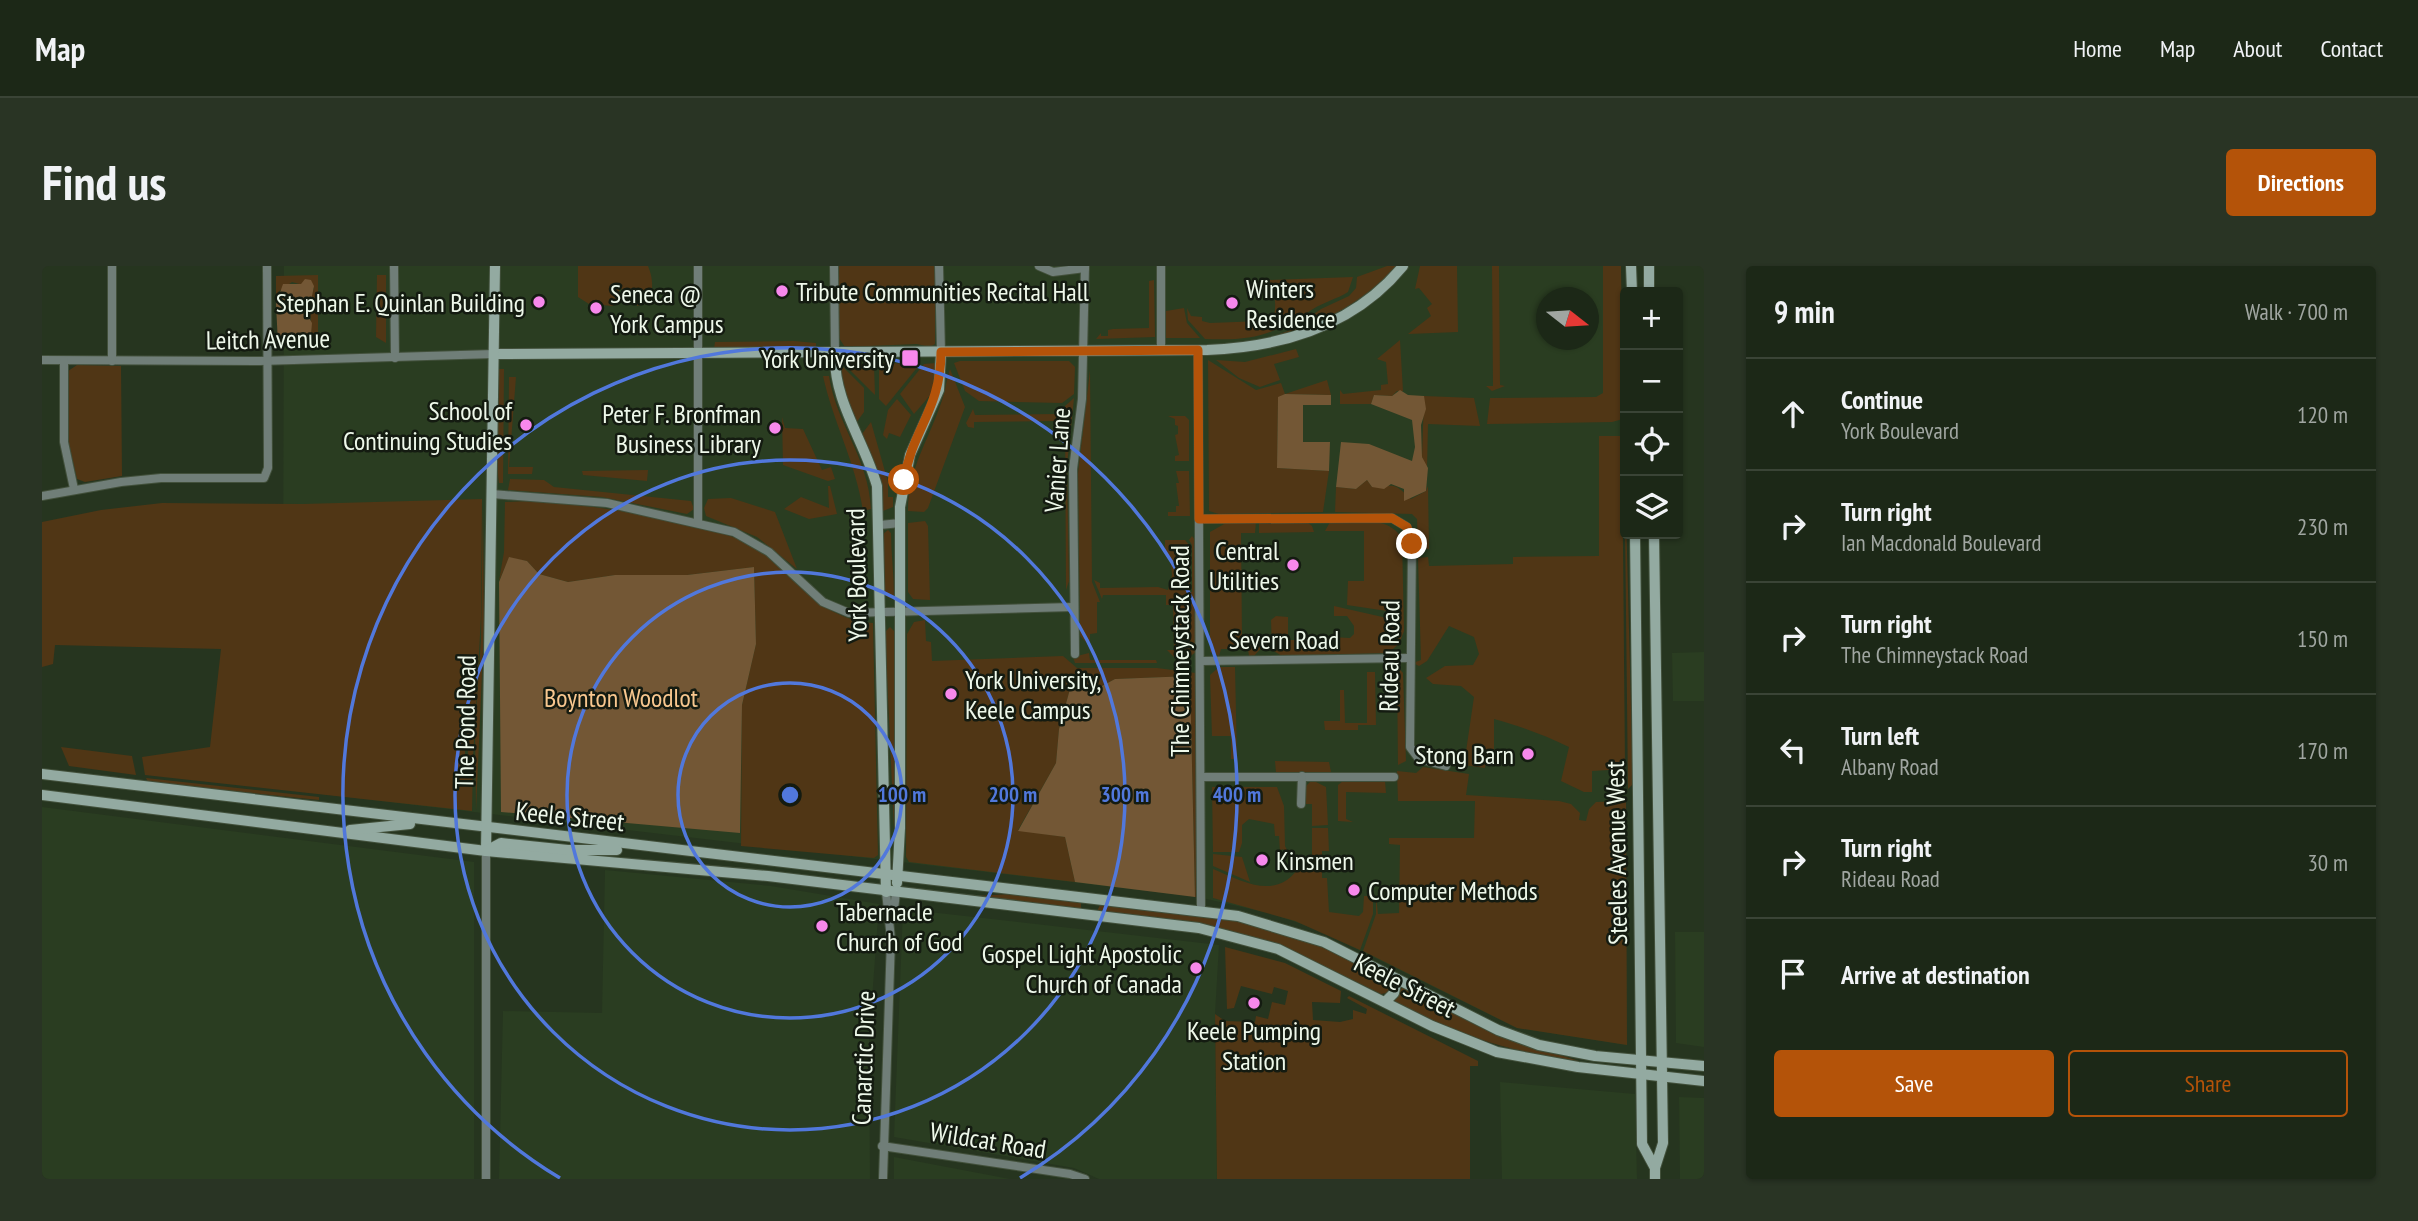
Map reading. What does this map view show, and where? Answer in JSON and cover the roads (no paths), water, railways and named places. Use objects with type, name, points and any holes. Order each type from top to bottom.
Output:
[{"type":"main road","name":"The Pond Road","points":[[486,850],[495,266]]},
{"type":"main road","points":[[494,354],[1198,350],[1253,347],[1308,333],[1348,315],[1366,303],[1404,266]]},
{"type":"main road","points":[[1632,266],[1632,287]]},
{"type":"main road","points":[[1649,266],[1649,287]]},
{"type":"main road","name":"York Boulevard","points":[[892,876],[900,523],[905,471],[937,395],[941,352]]},
{"type":"main road","name":"York Boulevard","points":[[835,353],[835,377],[842,404],[868,455],[877,486],[880,525],[879,612],[892,876]]},
{"type":"main road","name":"Steeles Avenue West","points":[[1635,539],[1642,1144],[1655,1174]]},
{"type":"main road","name":"Steeles Avenue West","points":[[1654,539],[1663,1078],[1663,1143],[1655,1174]]},
{"type":"main road","name":"Keele Street","points":[[42,774],[486,829],[1201,910],[1256,919],[1345,951],[1518,1039],[1595,1056],[1704,1066]]},
{"type":"main road","name":"Keele Street","points":[[42,795],[486,850],[768,876],[1199,928],[1256,942],[1307,962],[1432,1026],[1497,1052],[1642,1076],[1704,1081]]},
{"type":"main road","points":[[335,832],[410,824],[473,831],[486,829]]},
{"type":"main road","points":[[486,850],[500,843],[568,850],[652,848]]},
{"type":"main road","name":"Canarctic Drive","points":[[891,892],[892,876]]},
{"type":"main road","points":[[1089,915],[1093,898]]},
{"type":"main road","points":[[1385,1002],[1394,993],[1397,979]]},
{"type":"street","points":[[112,266],[112,361]]},
{"type":"street","points":[[42,496],[74,489],[161,478],[264,478],[268,468],[267,266]]},
{"type":"street","points":[[394,266],[395,358]]},
{"type":"street","points":[[698,266],[698,522]]},
{"type":"street","name":"York Boulevard","points":[[834,266],[835,353]]},
{"type":"street","name":"York Boulevard","points":[[939,266],[941,352]]},
{"type":"street","name":"Vanier Lane","points":[[1039,266],[1053,272],[1085,267],[1082,399],[1073,469],[1075,654]]},
{"type":"street","points":[[1161,266],[1161,349]]},
{"type":"street","name":"The Chimneystack Road","points":[[1198,350],[1201,910]]},
{"type":"street","name":"Leitch Avenue","points":[[42,360],[267,360],[494,354]]},
{"type":"street","points":[[64,360],[64,442],[74,489]]},
{"type":"street","points":[[492,494],[607,503],[734,532],[761,545],[831,607],[849,613],[1073,607]]},
{"type":"street","name":"Rideau Road","points":[[1199,519],[1392,518],[1403,524],[1412,541],[1410,747],[1419,759],[1446,766]]},
{"type":"street","points":[[880,525],[900,523]]},
{"type":"street","name":"Severn Road","points":[[1201,661],[1409,658]]},
{"type":"street","points":[[1301,804],[1302,776]]},
{"type":"street","points":[[1201,777],[1394,777]]},
{"type":"street","name":"The Pond Road","points":[[486,850],[486,1179]]},
{"type":"street","name":"Canarctic Drive","points":[[883,1179],[891,892]]},
{"type":"street","name":"Wildcat Road","points":[[883,1146],[1070,1174],[1085,1179]]},
{"type":"place","name":"Tribute Communities Recital Hall","points":[[782,291]]},
{"type":"place","name":"Stephan E. Quinlan Building","points":[[539,302]]},
{"type":"place","name":"Winters Residence","points":[[1232,303]]},
{"type":"place","name":"Seneca @ York Campus","points":[[596,308]]},
{"type":"place","name":"York University","points":[[910,358]]},
{"type":"place","name":"School of Continuing Studies","points":[[526,425]]},
{"type":"place","name":"Peter F. Bronfman Business Library","points":[[775,428]]},
{"type":"place","name":"Central Utilities","points":[[1293,565]]},
{"type":"place","name":"York University, Keele Campus","points":[[951,694]]},
{"type":"place","name":"Stong Barn","points":[[1528,754]]},
{"type":"place","name":"Kinsmen","points":[[1262,860]]},
{"type":"place","name":"Computer Methods","points":[[1354,890]]},
{"type":"place","name":"Tabernacle Church of God","points":[[822,926]]},
{"type":"place","name":"Gospel Light Apostolic Church of Canada","points":[[1196,968]]},
{"type":"place","name":"Keele Pumping Station","points":[[1254,1003]]},
{"type":"park label","name":"Boynton Woodlot","points":[[621,697]]}]
